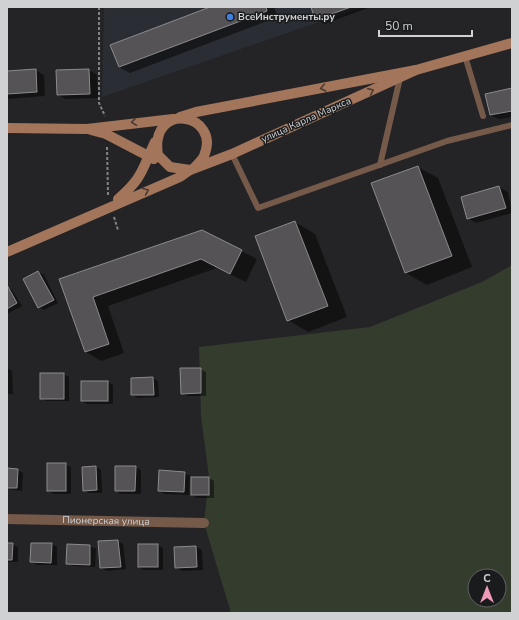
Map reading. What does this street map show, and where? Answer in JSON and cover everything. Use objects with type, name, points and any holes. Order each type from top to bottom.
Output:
[{"type":"main road","points":[[7,128],[87,129],[176,118],[196,112],[416,70],[512,43]]},
{"type":"main road","name":"улица Карла Маркса","points":[[7,252],[110,205],[180,176],[192,169],[232,154],[416,70]]},
{"type":"main road","points":[[87,129],[106,134],[163,162],[170,167],[192,169],[204,157],[206,138],[198,123],[190,119],[176,118],[162,126],[157,137],[158,155],[163,162]]},
{"type":"main road","name":"улица Карла Маркса","points":[[110,205],[133,186],[142,173],[157,137]]},
{"type":"street","name":"Пионерская улица","points":[[7,519],[204,523]]},
{"type":"lane","points":[[465,56],[483,116]]},
{"type":"lane","points":[[380,165],[400,78]]},
{"type":"lane","points":[[232,154],[258,208],[447,141],[512,125]]},
{"type":"path","points":[[99,7],[99,103],[106,117]]},
{"type":"path","points":[[107,142],[110,205],[118,230]]},
{"type":"shaded area","points":[[104,7],[362,7],[102,97]]},
{"type":"green space","points":[[512,265],[512,613],[231,613],[204,523],[209,477],[201,416],[199,347],[370,327],[482,282]]},
{"type":"building","points":[[210,7],[266,7],[267,11],[119,67],[110,45]]},
{"type":"building","points":[[311,7],[351,7],[315,20]]},
{"type":"building","points":[[36,69],[37,92],[7,94],[7,71]]},
{"type":"building","points":[[89,69],[90,94],[57,95],[56,70]]},
{"type":"building","points":[[512,88],[512,111],[490,115],[485,94]]},
{"type":"building","points":[[418,166],[452,256],[405,273],[371,183]]},
{"type":"building","points":[[499,186],[506,208],[467,219],[461,197]]},
{"type":"building","points":[[295,221],[328,306],[287,321],[255,236]]},
{"type":"building","points":[[202,230],[242,250],[230,274],[201,259],[93,297],[109,344],[85,352],[59,279]]},
{"type":"building","points":[[38,271],[54,300],[38,308],[23,279]]},
{"type":"building","points":[[7,285],[17,303],[7,309]]},
{"type":"building","points":[[180,368],[201,368],[201,393],[181,394]]},
{"type":"building","points":[[40,373],[64,373],[64,399],[40,399]]},
{"type":"building","points":[[153,377],[154,395],[131,395],[131,378]]},
{"type":"building","points":[[81,381],[108,381],[108,401],[81,401]]},
{"type":"building","points":[[47,463],[66,463],[66,491],[47,491]]},
{"type":"building","points":[[96,466],[97,490],[83,491],[82,467]]},
{"type":"building","points":[[115,466],[136,466],[135,491],[115,491]]},
{"type":"building","points":[[7,468],[18,469],[17,488],[7,488]]},
{"type":"building","points":[[159,470],[185,472],[184,492],[158,491]]},
{"type":"building","points":[[191,477],[209,477],[209,495],[191,495]]},
{"type":"building","points":[[118,540],[121,567],[100,568],[98,541]]},
{"type":"building","points":[[7,543],[13,543],[12,560],[7,560]]},
{"type":"building","points":[[31,543],[52,543],[51,563],[30,562]]},
{"type":"building","points":[[67,544],[90,545],[90,565],[66,564]]},
{"type":"building","points":[[138,544],[158,544],[158,567],[138,567]]},
{"type":"building","points":[[196,546],[197,567],[175,568],[174,547]]},
{"type":"place","name":"ВсеИнструменты.ру","points":[[230,17]]}]
